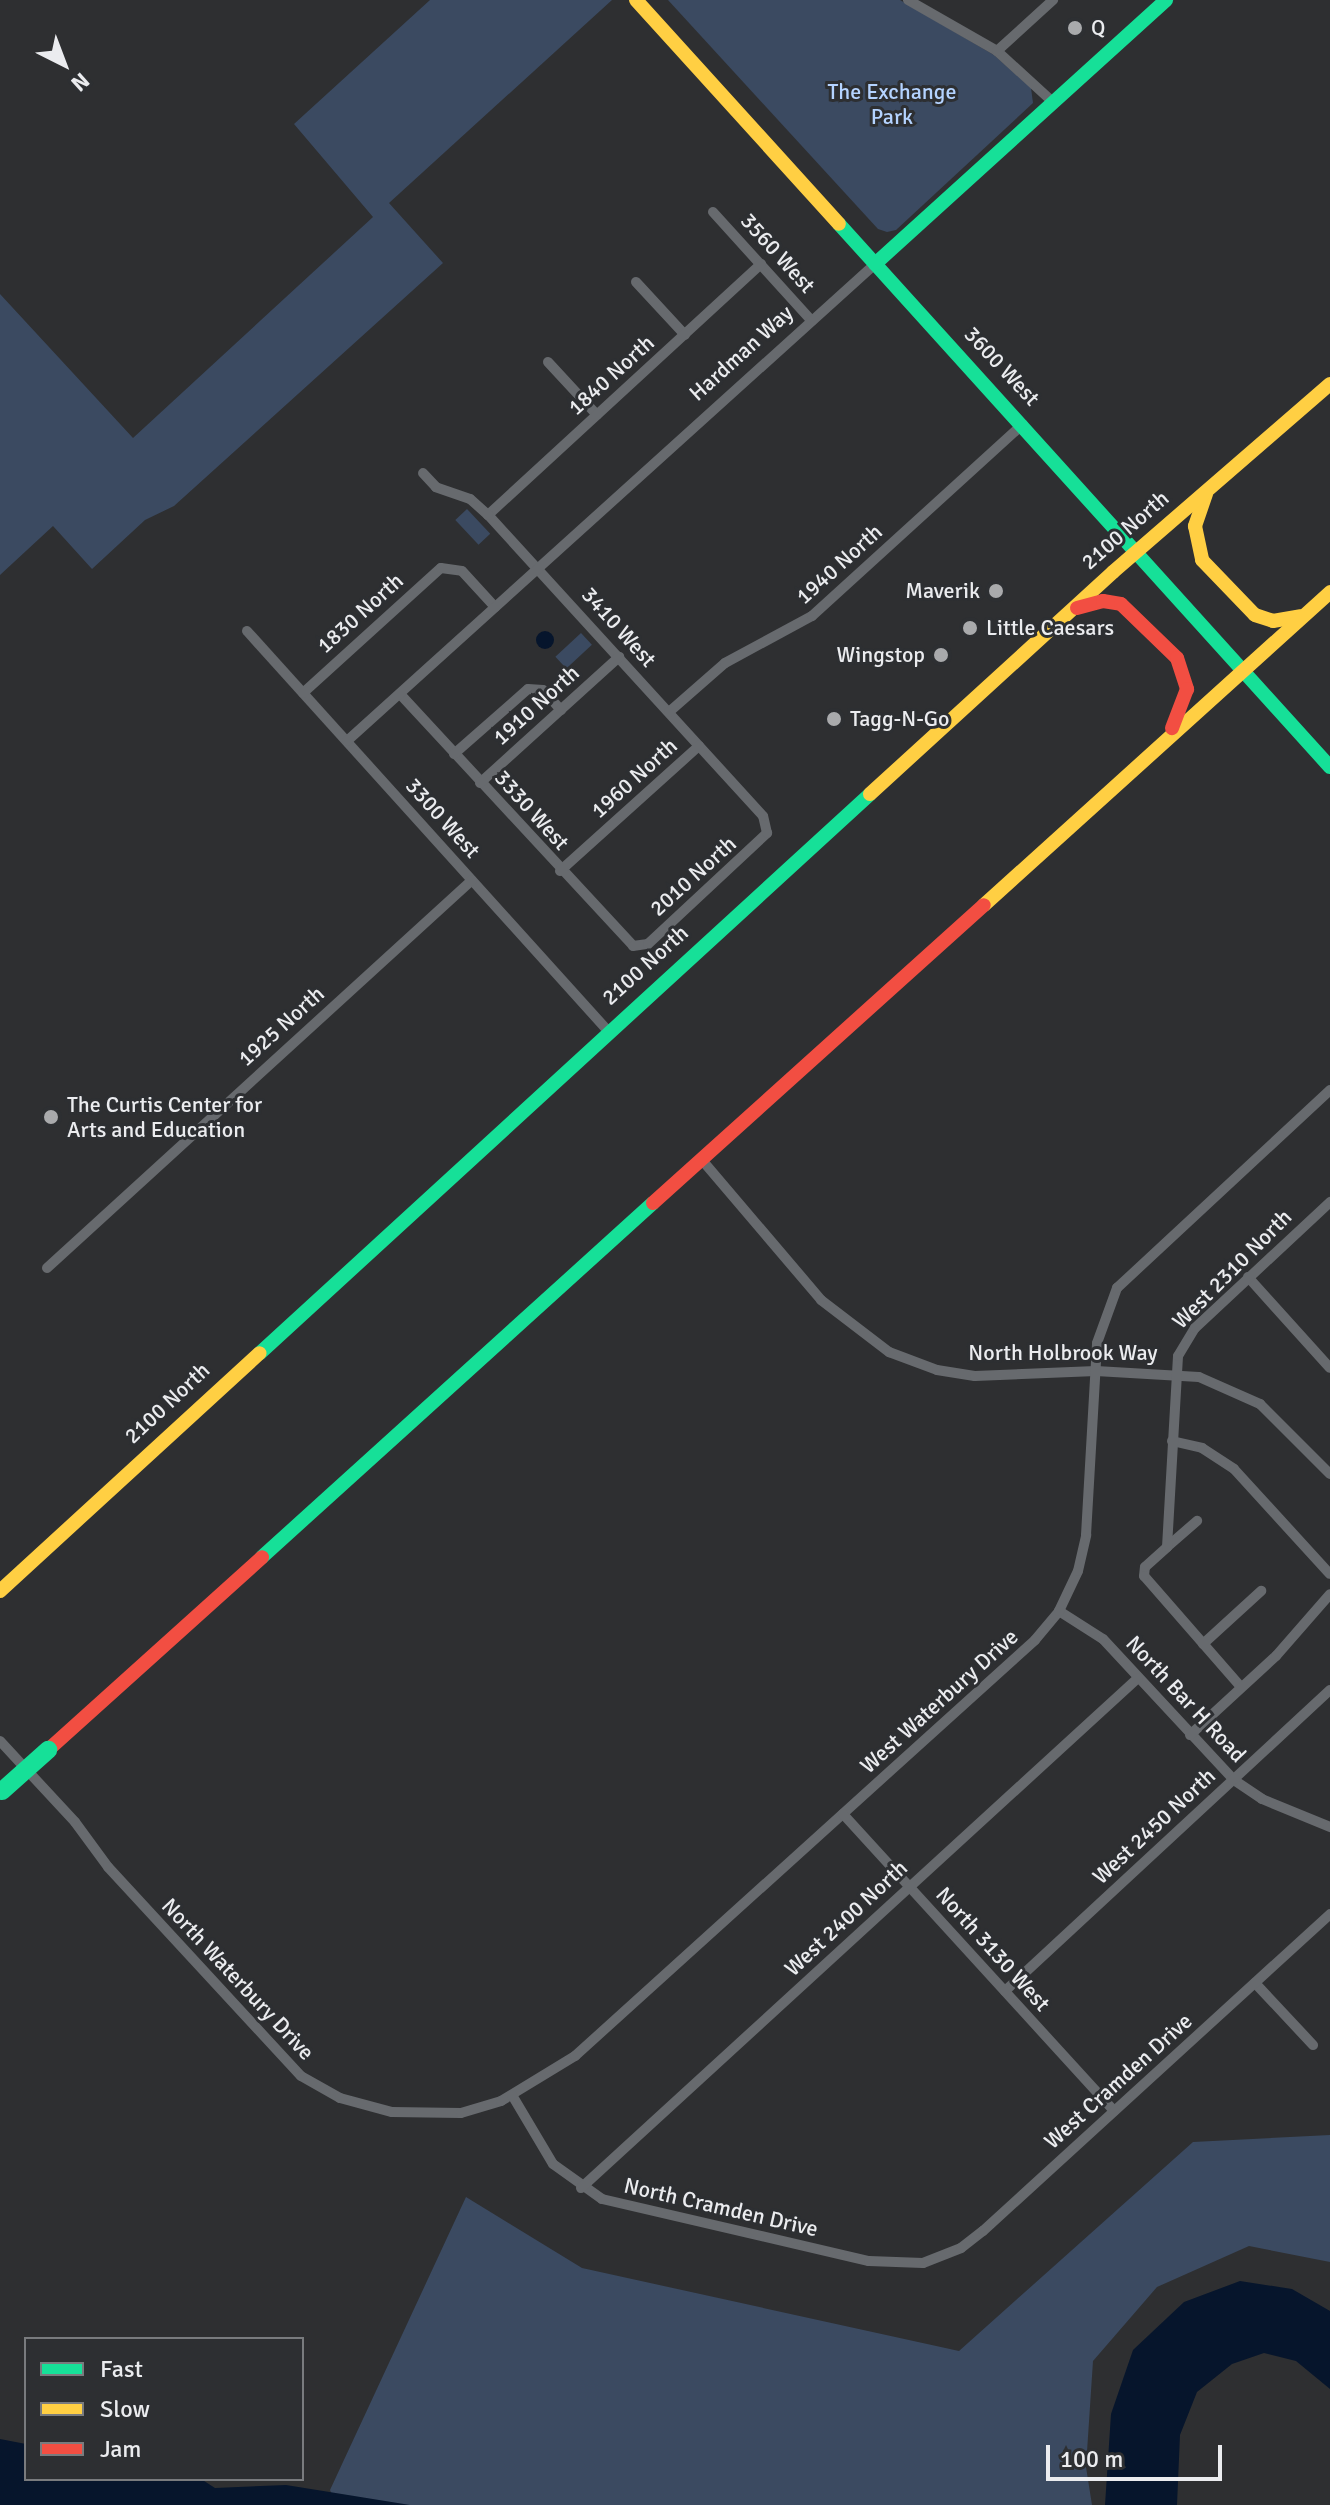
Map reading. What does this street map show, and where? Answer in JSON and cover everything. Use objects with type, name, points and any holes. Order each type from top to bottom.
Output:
[{"type":"main road","name":"3600 West","points":[[636,0],[1023,424],[1134,553],[1330,767]]},
{"type":"main road","name":"Hardman Way","points":[[875,264],[1166,0]]},
{"type":"main road","name":"2100 North","points":[[0,1591],[608,1031],[1134,553],[1330,384]]},
{"type":"main road","points":[[1212,485],[1195,526],[1202,560],[1255,615],[1282,621],[1306,614]]},
{"type":"main road","points":[[1,1792],[1330,592]]},
{"type":"main road","points":[[1069,612],[1094,602],[1121,604],[1177,658],[1187,689],[1161,743]]},
{"type":"street","points":[[908,0],[997,51],[1054,103]]},
{"type":"street","points":[[997,51],[1053,0]]},
{"type":"street","name":"3560 West","points":[[713,212],[812,321]]},
{"type":"street","name":"1840 North","points":[[488,515],[761,264]]},
{"type":"street","name":"Hardman Way","points":[[347,741],[875,264]]},
{"type":"street","points":[[636,282],[685,335]]},
{"type":"street","points":[[548,362],[597,415]]},
{"type":"street","name":"1940 North","points":[[669,712],[725,663],[812,616],[1023,424]]},
{"type":"street","name":"3410 West","points":[[423,473],[436,487],[470,499],[488,515],[669,712],[768,828]]},
{"type":"street","name":"1830 North","points":[[303,693],[446,567],[462,571],[495,607]]},
{"type":"street","name":"3300 West","points":[[247,631],[608,1031]]},
{"type":"street","name":"1910 North","points":[[480,783],[619,657]]},
{"type":"street","points":[[454,754],[528,689],[543,690],[561,710]]},
{"type":"street","name":"3330 West","points":[[400,694],[624,942],[638,947]]},
{"type":"street","name":"1960 North","points":[[560,871],[699,746]]},
{"type":"street","name":"2010 North","points":[[638,947],[648,944],[762,841],[768,828]]},
{"type":"street","name":"1925 North","points":[[47,1268],[472,880]]},
{"type":"street","name":"West Waterbury Drive","points":[[512,2095],[575,2056],[986,1689],[1059,1611],[1078,1571],[1086,1535],[1097,1343],[1117,1288],[1330,1090]]},
{"type":"street","name":"North Holbrook Way","points":[[702,1160],[821,1300],[889,1352],[937,1370],[975,1376],[1096,1371],[1175,1373],[1221,1384],[1260,1404],[1330,1474]]},
{"type":"street","name":"West 2310 North","points":[[1167,1547],[1175,1373],[1183,1344],[1248,1277],[1330,1202]]},
{"type":"street","points":[[1248,1277],[1330,1368]]},
{"type":"street","points":[[1172,1441],[1202,1448],[1234,1469],[1330,1574]]},
{"type":"street","points":[[1197,1521],[1143,1572],[1241,1687]]},
{"type":"street","points":[[1203,1644],[1261,1591]]},
{"type":"street","points":[[1190,1735],[1330,1594]]},
{"type":"street","name":"North Bar H Road","points":[[1059,1611],[1103,1639],[1234,1780],[1262,1799],[1330,1827]]},
{"type":"street","name":"West 2400 North","points":[[581,2188],[1138,1678]]},
{"type":"street","name":"West 2450 North","points":[[1005,1991],[1330,1690]]},
{"type":"street","name":"North Waterbury Drive","points":[[0,1741],[75,1822],[108,1867],[301,2076],[357,2104],[410,2114],[461,2113],[512,2095]]},
{"type":"street","name":"North 3130 West","points":[[843,1814],[1114,2111]]},
{"type":"street","name":"West Cramden Drive","points":[[923,2263],[961,2248],[983,2231],[1330,1914]]},
{"type":"street","points":[[1255,1983],[1313,2045]]},
{"type":"street","name":"North Cramden Drive","points":[[512,2095],[553,2164],[581,2188],[633,2208],[869,2261],[923,2263]]},
{"type":"green space","points":[[430,0],[612,0],[389,203],[443,263],[174,506],[145,520],[92,569],[53,526],[0,575],[0,294],[133,438],[373,217],[294,124]]},
{"type":"green space","name":"The Exchange Park","points":[[668,0],[900,0],[994,55],[1031,88],[1033,103],[896,230],[887,232],[878,229]]},
{"type":"green space","points":[[467,509],[490,534],[478,545],[455,520]]},
{"type":"green space","points":[[581,633],[592,645],[566,669],[555,657]]},
{"type":"green space","points":[[1330,2135],[1330,2262],[1249,2246],[1157,2287],[1093,2361],[1086,2467],[1092,2505],[336,2505],[330,2490],[466,2197],[582,2268],[959,2351],[1193,2142]]},
{"type":"shaded area","points":[[545,631],[554,640],[545,649],[536,640]]},
{"type":"shaded area","points":[[1240,2281],[1292,2289],[1330,2311],[1330,2389],[1296,2361],[1264,2353],[1232,2364],[1197,2392],[1180,2435],[1177,2505],[1105,2505],[1111,2414],[1133,2350],[1184,2302]]},
{"type":"shaded area","points":[[0,2439],[24,2444],[24,2481],[204,2481],[215,2488],[286,2485],[410,2505],[0,2505]]},
{"type":"traffic: fast","points":[[875,264],[1166,0]]},
{"type":"traffic: fast","points":[[839,224],[1330,767]]},
{"type":"traffic: fast","points":[[260,1353],[870,794]]},
{"type":"traffic: fast","points":[[262,1557],[653,1203]]},
{"type":"traffic: fast","points":[[2,1791],[48,1750]]},
{"type":"traffic: slow","points":[[636,0],[839,224]]},
{"type":"traffic: slow","points":[[870,794],[1113,572],[1330,384]]},
{"type":"traffic: slow","points":[[1206,494],[1195,526],[1202,560],[1255,615],[1273,621],[1301,616]]},
{"type":"traffic: slow","points":[[984,905],[1330,592]]},
{"type":"traffic: slow","points":[[0,1591],[260,1353]]},
{"type":"traffic: jam","points":[[1077,608],[1103,601],[1121,604],[1177,658],[1187,689],[1172,728]]},
{"type":"traffic: jam","points":[[653,1203],[984,905]]},
{"type":"traffic: jam","points":[[48,1750],[262,1557]]},
{"type":"place","name":"Q","points":[[1075,28]]},
{"type":"place","name":"Maverik","points":[[996,591]]},
{"type":"place","name":"Little Caesars","points":[[970,628]]},
{"type":"place","name":"Wingstop","points":[[941,655]]},
{"type":"place","name":"Tagg-N-Go","points":[[834,719]]},
{"type":"place","name":"The Curtis Center for Arts and Education","points":[[51,1117]]}]
